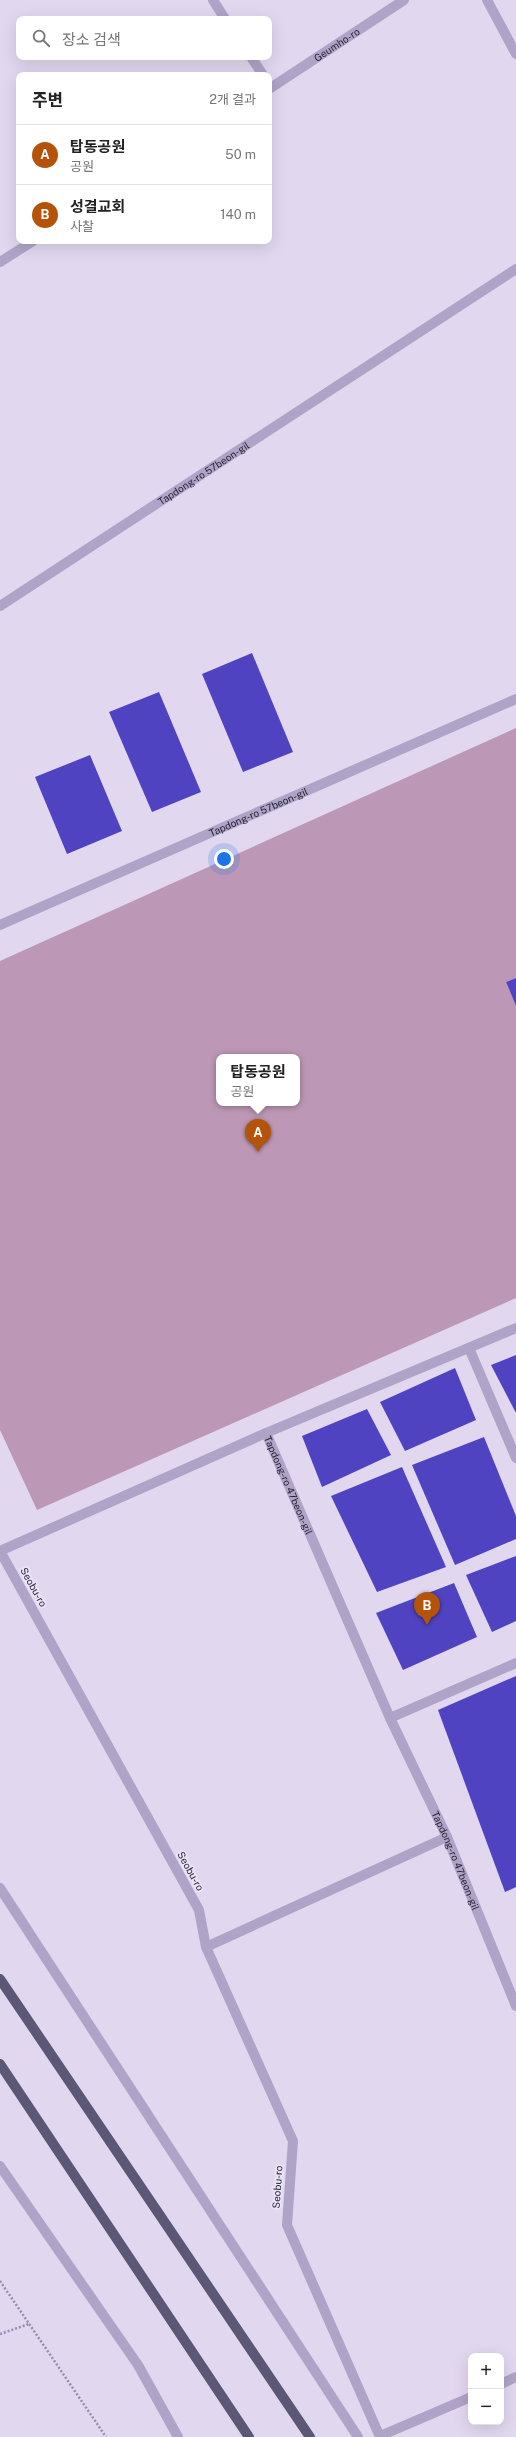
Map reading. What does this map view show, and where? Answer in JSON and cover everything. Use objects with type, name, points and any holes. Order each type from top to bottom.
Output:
[{"type":"main road","points":[[0,1979],[310,2437]]},
{"type":"main road","points":[[0,2064],[249,2437]]},
{"type":"street","points":[[212,0],[223,16]]},
{"type":"street","name":"Geumho-ro","points":[[272,86],[404,0]]},
{"type":"street","points":[[487,0],[516,54]]},
{"type":"street","points":[[253,60],[261,72]]},
{"type":"street","points":[[0,262],[27,244]]},
{"type":"street","name":"Tapdong-ro 57beon-gil","points":[[0,606],[516,269]]},
{"type":"street","name":"Tapdong-ro 57beon-gil","points":[[0,925],[516,699]]},
{"type":"street","name":"Tapdong-ro 47beon-gil","points":[[516,1328],[266,1434],[390,1718],[447,1838],[516,2006]]},
{"type":"street","points":[[469,1348],[516,1458]]},
{"type":"street","points":[[0,1551],[266,1434]]},
{"type":"street","name":"Seobu-ro","points":[[0,1551],[199,1910],[206,1947],[293,2141],[286,2225],[380,2437]]},
{"type":"street","points":[[390,1718],[516,1663]]},
{"type":"street","points":[[206,1947],[447,1838]]},
{"type":"street","points":[[0,1888],[358,2437]]},
{"type":"street","points":[[0,2166],[138,2365],[178,2437]]},
{"type":"street","points":[[504,2383],[516,2377]]},
{"type":"street","points":[[380,2437],[468,2398]]},
{"type":"path","points":[[0,2281],[106,2437]]},
{"type":"path","points":[[0,2334],[29,2324]]},
{"type":"shaded area","points":[[516,728],[516,978],[506,982],[516,1006],[516,1298],[37,1510],[0,1430],[0,961]]},
{"type":"building","points":[[252,653],[293,752],[243,772],[202,674]]},
{"type":"building","points":[[159,692],[201,792],[152,812],[109,712]]},
{"type":"building","points":[[90,755],[122,831],[67,854],[35,777]]},
{"type":"building","points":[[516,978],[516,1006],[506,982]]},
{"type":"building","points":[[516,1355],[516,1413],[491,1365]]},
{"type":"building","points":[[455,1368],[476,1420],[405,1451],[380,1402]]},
{"type":"building","points":[[367,1409],[391,1455],[322,1487],[302,1436]]},
{"type":"building","points":[[484,1437],[516,1516],[516,1539],[455,1565],[412,1465]]},
{"type":"building","points":[[402,1467],[446,1567],[377,1592],[331,1496]]},
{"type":"building","points":[[516,1556],[516,1621],[492,1632],[466,1575]]},
{"type":"building","points":[[454,1583],[477,1637],[403,1670],[376,1613]]},
{"type":"building","points":[[516,1676],[516,1887],[505,1892],[438,1710]]},
{"type":"place","name":"탑동공원","points":[[258,1152]]},
{"type":"place","name":"성결교회","points":[[427,1625]]}]
